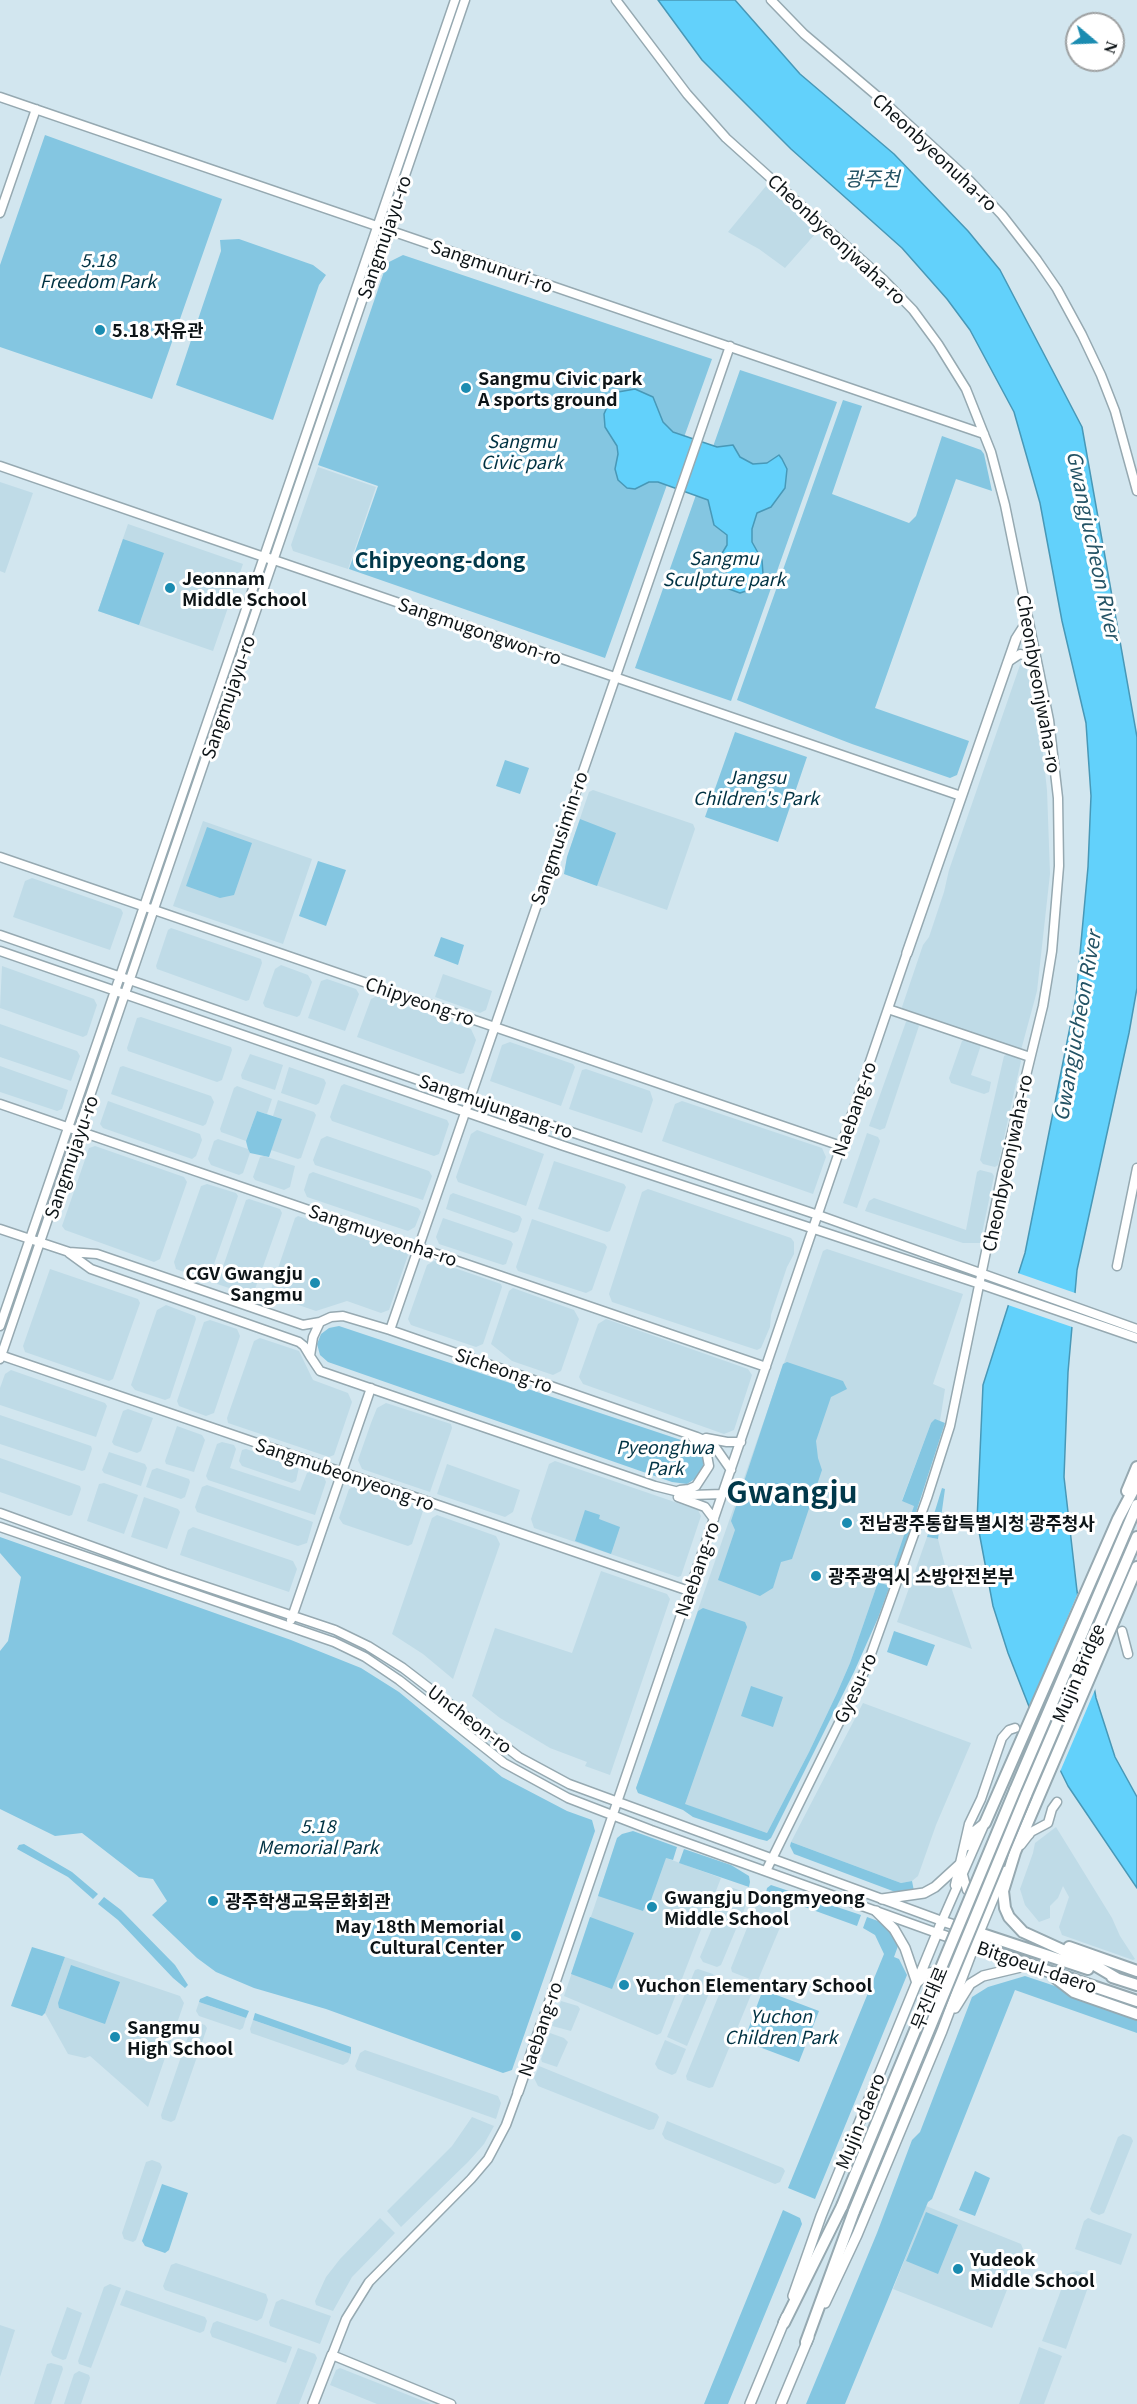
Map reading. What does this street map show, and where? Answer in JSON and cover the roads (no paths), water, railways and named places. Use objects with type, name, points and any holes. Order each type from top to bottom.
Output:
[{"type":"highway","points":[[1118,1519],[1137,1467]]},
{"type":"highway","points":[[985,1823],[1118,1519],[1137,1484]]},
{"type":"highway","name":"Mujin Bridge","points":[[1020,1792],[1137,1504]]},
{"type":"highway","name":"Mujin Bridge","points":[[1020,1792],[1137,1537]]},
{"type":"highway","points":[[1118,1979],[1091,1963],[1034,1939],[1015,1925],[1005,1908],[1003,1891],[1038,1797],[1137,1568]]},
{"type":"highway","name":"무진대로","points":[[842,2206],[1020,1792]]},
{"type":"highway","name":"무진대로","points":[[806,2342],[854,2211],[1020,1792]]},
{"type":"highway","points":[[1019,1850],[1007,1898],[1009,1907],[1021,1925],[1036,1934],[1137,1971]]},
{"type":"highway","name":"Bitgoeul-daero","points":[[979,1933],[1137,1985]]},
{"type":"highway","name":"Bitgoeul-daero","points":[[974,1946],[1137,2001]]},
{"type":"highway","points":[[1049,1973],[1074,1992],[1137,2014]]},
{"type":"highway","name":"Mujin-daero","points":[[784,2323],[842,2206]]},
{"type":"main road","name":"Sangmugongwon-ro","points":[[264,557],[274,560]]},
{"type":"main road","name":"Naebang-ro","points":[[907,953],[1016,639],[1023,628],[1029,624]]},
{"type":"main road","points":[[882,1899],[924,1893],[935,1887],[959,1865]]},
{"type":"main road","points":[[876,1911],[894,1929],[905,1948],[917,1983],[925,1974],[934,1972],[944,1975],[952,1981],[955,1998]]},
{"type":"main road","name":"Bitgoeul-daero","points":[[942,1921],[979,1933]]},
{"type":"main road","name":"Mujin-daero","points":[[750,2404],[784,2323],[821,2216],[942,1921]]},
{"type":"main road","name":"Bitgoeul-daero","points":[[937,1933],[974,1946]]},
{"type":"main road","points":[[782,2404],[806,2342],[857,2235],[942,2031],[974,1946]]},
{"type":"main road","points":[[942,2031],[970,1984],[983,1976],[1029,1965]]},
{"type":"main road","name":"Naebang-ro","points":[[518,2092],[541,2025]]},
{"type":"main road","name":"Naebang-ro","points":[[313,2404],[332,2355]]},
{"type":"street","name":"Sangmujayu-ro","points":[[0,1326],[455,0]]},
{"type":"street","name":"Sangmujayu-ro","points":[[0,1357],[41,1243],[465,0]]},
{"type":"street","name":"Cheonbyeonjwaha-ro","points":[[616,0],[687,94],[726,138],[883,279],[913,310],[938,344],[966,389],[984,434],[1005,505],[1054,756],[1058,798],[1059,866],[1052,951],[1043,1006],[1002,1174],[950,1426],[927,1498]]},
{"type":"street","name":"Cheonbyeonuha-ro","points":[[771,0],[804,34],[891,108],[970,180],[1002,215],[1037,260],[1077,326],[1101,375],[1118,422],[1137,491]]},
{"type":"street","name":"Sangmunuri-ro","points":[[0,97],[984,434]]},
{"type":"street","points":[[0,213],[36,109]]},
{"type":"street","name":"Sangmusimin-ro","points":[[390,1330],[730,346]]},
{"type":"street","name":"Sangmugongwon-ro","points":[[0,466],[264,557]]},
{"type":"street","name":"Sangmugongwon-ro","points":[[274,560],[961,795]]},
{"type":"street","points":[[1008,662],[1020,654],[1028,656],[1037,663]]},
{"type":"street","name":"Chipyeong-ro","points":[[0,857],[841,1146]]},
{"type":"street","name":"Sangmujungang-ro","points":[[0,935],[470,1098],[818,1215],[1137,1329]]},
{"type":"street","name":"Sangmujungang-ro","points":[[0,951],[465,1112],[1137,1338]]},
{"type":"street","name":"Naebang-ro","points":[[541,2025],[907,953]]},
{"type":"street","points":[[888,1008],[1030,1057]]},
{"type":"street","name":"Sangmuyeonha-ro","points":[[0,1104],[766,1367]]},
{"type":"street","points":[[1117,1266],[1137,1168]]},
{"type":"street","name":"Sicheong-ro","points":[[0,1229],[69,1252],[97,1254],[303,1325],[343,1316],[390,1330],[697,1437],[712,1444],[731,1470]]},
{"type":"street","name":"Sicheong-ro","points":[[69,1252],[91,1269],[299,1342],[320,1371],[664,1489],[705,1507],[714,1519]]},
{"type":"street","points":[[310,1356],[313,1337],[320,1322]]},
{"type":"street","name":"Sangmubeonyeong-ro","points":[[0,1357],[689,1591]]},
{"type":"street","points":[[288,1626],[370,1388]]},
{"type":"street","name":"Sicheong-ro","points":[[664,1489],[689,1489],[696,1485],[709,1466],[705,1450],[687,1433]]},
{"type":"street","name":"Sicheong-ro","points":[[697,1437],[741,1442]]},
{"type":"street","name":"Sicheong-ro","points":[[664,1489],[691,1495],[723,1494]]},
{"type":"street","name":"Gyesu-ro","points":[[766,1871],[866,1668],[927,1498]]},
{"type":"street","name":"Uncheon-ro","points":[[0,1513],[165,1573],[317,1623],[368,1646],[403,1668],[519,1756],[569,1784],[942,1921]]},
{"type":"street","name":"Uncheon-ro","points":[[0,1527],[96,1562],[334,1642],[365,1657],[399,1680],[504,1763],[568,1798],[937,1933]]},
{"type":"street","points":[[1122,1631],[1128,1654]]},
{"type":"street","points":[[952,1898],[969,1824],[981,1799],[1002,1737],[1015,1728]]},
{"type":"street","points":[[974,1946],[996,1891],[1019,1850],[1031,1832],[1048,1823],[1052,1809],[1057,1802]]},
{"type":"street","points":[[959,1865],[974,1831],[985,1823]]},
{"type":"street","points":[[942,1921],[985,1823]]},
{"type":"street","points":[[963,1875],[967,1890],[973,1895],[979,1896],[996,1891]]},
{"type":"street","name":"Naebang-ro","points":[[332,2355],[346,2319],[369,2282],[488,2159],[506,2125],[518,2092]]},
{"type":"street","points":[[332,2355],[451,2404]]},
{"type":"water","name":"광주천","points":[[658,0],[735,0],[800,74],[894,154],[968,231],[1000,270],[1082,427],[1137,737],[1137,988],[1077,1270],[1068,1372],[1064,1477],[1077,1591],[1096,1698],[1115,1757],[1137,1797],[1137,1888],[1068,1786],[1030,1709],[993,1606],[977,1521],[983,1385],[1025,1253],[1076,997],[1088,867],[1091,796],[1086,723],[1062,621],[1040,503],[1014,412],[970,330],[947,299],[902,248],[791,149],[702,60]]},
{"type":"water","points":[[635,389],[653,397],[663,422],[673,432],[717,447],[733,445],[740,457],[753,464],[767,463],[779,455],[782,459],[787,469],[785,488],[771,507],[757,513],[752,529],[752,542],[762,560],[763,574],[762,579],[752,589],[740,593],[729,589],[721,555],[727,545],[727,535],[714,525],[708,500],[658,482],[649,482],[635,489],[627,488],[618,480],[615,469],[617,446],[605,427],[604,414],[612,396],[618,392]]},
{"type":"place","name":"5.18 자유관","points":[[100,330]]},
{"type":"place","name":"Sangmu Civic park A sports ground","points":[[466,388]]},
{"type":"place","name":"Jeonnam Middle School","points":[[170,588]]},
{"type":"place","name":"CGV Gwangju Sangmu","points":[[315,1283]]},
{"type":"place","name":"전남광주통합특별시청 광주청사","points":[[847,1523]]},
{"type":"place","name":"광주광역시 소방안전본부","points":[[816,1576]]},
{"type":"place","name":"광주학생교육문화회관","points":[[213,1901]]},
{"type":"place","name":"Gwangju Dongmyeong Middle School","points":[[652,1907]]},
{"type":"place","name":"May 18th Memorial Cultural Center","points":[[516,1936]]},
{"type":"place","name":"Yuchon Elementary School","points":[[624,1985]]},
{"type":"place","name":"Sangmu High School","points":[[115,2037]]},
{"type":"place","name":"Yudeok Middle School","points":[[958,2269]]},
{"type":"district","name":"Chipyeong-dong","points":[[440,560]]},
{"type":"district","name":"Gwangju","points":[[792,1492]]},
{"type":"park label","name":"5.18 Freedom Park","points":[[98,270]]},
{"type":"park label","name":"Sangmu Civic park","points":[[522,451]]},
{"type":"park label","name":"Sangmu Sculpture park","points":[[724,568]]},
{"type":"park label","name":"Jangsu Children's Park","points":[[756,787]]},
{"type":"park label","name":"Pyeonghwa Park","points":[[665,1457]]},
{"type":"park label","name":"5.18 Memorial Park","points":[[318,1836]]},
{"type":"park label","name":"Yuchon Children Park","points":[[781,2026]]},
{"type":"water label","name":"Gwangjucheon River","points":[[1094,545]]},
{"type":"water label","name":"Gwangjucheon River","points":[[1077,1026]]}]
